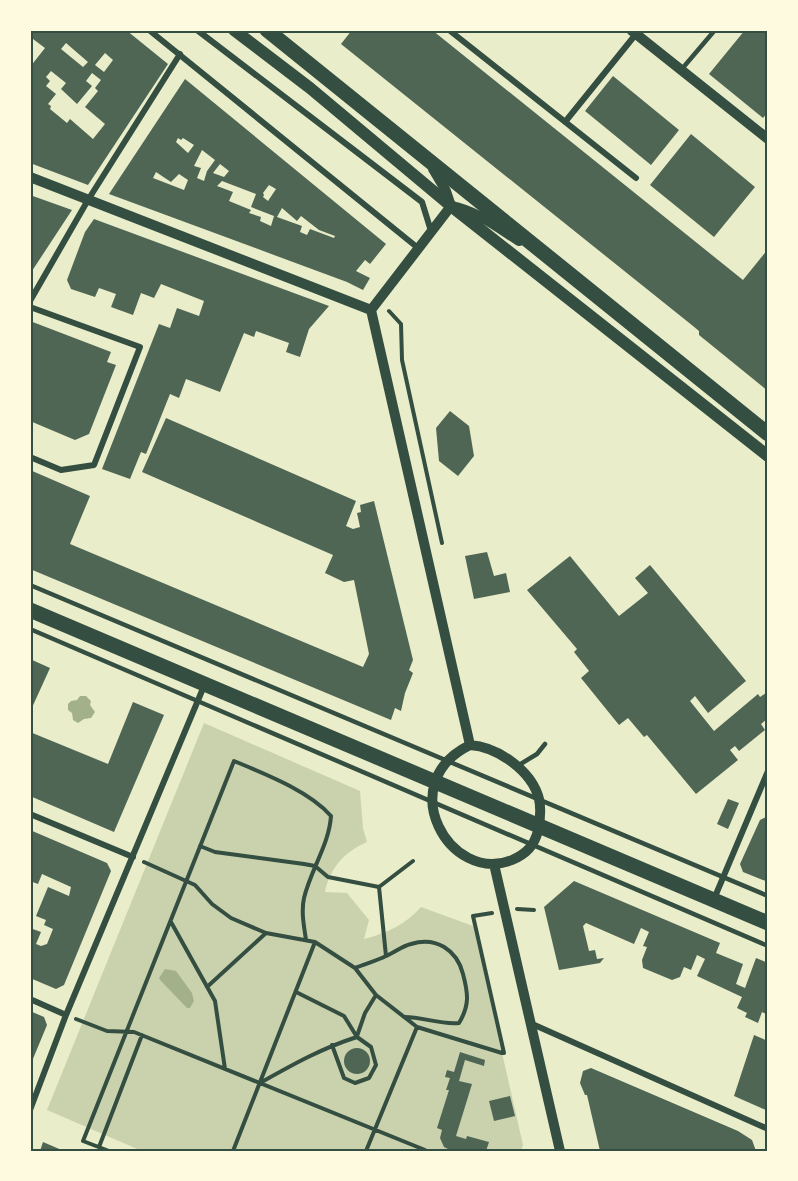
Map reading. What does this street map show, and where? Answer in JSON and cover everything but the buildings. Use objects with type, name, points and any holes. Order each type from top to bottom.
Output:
[{"type":"main road","points":[[234,30],[310,88],[451,206],[768,456]]},
{"type":"main road","points":[[267,30],[768,434]]},
{"type":"main road","points":[[30,610],[768,922]]},
{"type":"street","points":[[149,30],[418,248]]},
{"type":"street","points":[[197,30],[422,202],[431,231]]},
{"type":"street","points":[[261,30],[281,42]]},
{"type":"street","points":[[450,30],[636,178]]},
{"type":"street","points":[[565,122],[633,32],[768,139]]},
{"type":"street","points":[[30,301],[88,200],[180,54]]},
{"type":"street","points":[[420,152],[438,176],[451,206]]},
{"type":"street","points":[[30,177],[372,310]]},
{"type":"street","points":[[451,206],[372,310],[470,745]]},
{"type":"street","points":[[451,206],[481,216],[563,270]]},
{"type":"street","points":[[30,307],[140,347],[94,465],[61,470],[30,457]]},
{"type":"street","points":[[30,1110],[66,1015],[205,683]]},
{"type":"street","points":[[470,745],[482,746],[516,766],[529,779],[539,799],[539,825],[532,846],[521,856],[494,864],[475,860],[457,851],[443,836],[435,820],[432,803],[435,781],[446,762],[457,751],[470,745]]},
{"type":"street","points":[[714,899],[765,786],[768,771]]},
{"type":"street","points":[[30,814],[133,857]]},
{"type":"street","points":[[494,864],[560,1151]]},
{"type":"street","points":[[30,999],[66,1015]]},
{"type":"street","points":[[530,1023],[768,1128]]},
{"type":"lane","points":[[681,70],[715,30]]},
{"type":"lane","points":[[30,585],[768,896]]},
{"type":"lane","points":[[30,629],[768,946]]},
{"type":"lane","points":[[516,766],[537,754],[545,744]]},
{"type":"path","points":[[379,300],[401,324],[402,360],[444,554]]},
{"type":"path","points":[[109,1151],[83,1141],[234,761],[320,803],[331,816],[330,831],[304,897],[306,940]]},
{"type":"path","points":[[200,846],[215,852],[315,866],[328,877],[379,887],[413,861]]},
{"type":"path","points":[[133,857],[195,885],[212,904],[231,918],[266,933],[315,942],[355,968],[376,995],[417,1028],[502,1053],[504,1053],[473,916],[504,911]]},
{"type":"path","points":[[379,887],[386,956]]},
{"type":"path","points":[[170,921],[215,1001],[225,1069]]},
{"type":"path","points":[[207,987],[266,933]]},
{"type":"path","points":[[355,968],[411,943],[435,941],[449,949],[460,963],[468,996],[459,1023],[451,1024],[417,1017],[404,1017]]},
{"type":"path","points":[[233,1151],[315,942]]},
{"type":"path","points":[[296,992],[344,1016],[357,1037],[370,1047],[375,1065],[369,1078],[355,1083],[344,1078],[332,1045]]},
{"type":"path","points":[[357,1037],[365,1013],[376,995]]},
{"type":"path","points":[[66,1015],[107,1031],[134,1032],[142,1035],[425,1150]]},
{"type":"path","points":[[366,1151],[417,1028]]},
{"type":"path","points":[[99,1147],[142,1035]]},
{"type":"path","points":[[260,1083],[332,1045],[357,1037]]},
{"type":"shaded area","points":[[80,696],[86,696],[91,701],[90,705],[95,712],[91,718],[78,723],[73,720],[68,704]]},
{"type":"shaded area","points":[[204,723],[360,791],[363,828],[367,842],[351,851],[339,862],[330,875],[325,892],[347,893],[369,920],[364,939],[395,928],[421,907],[473,926],[523,1145],[521,1151],[142,1151],[47,1110]]},
{"type":"shaded area","points":[[165,969],[176,971],[192,993],[194,1001],[190,1008],[187,1008],[159,978]]}]
